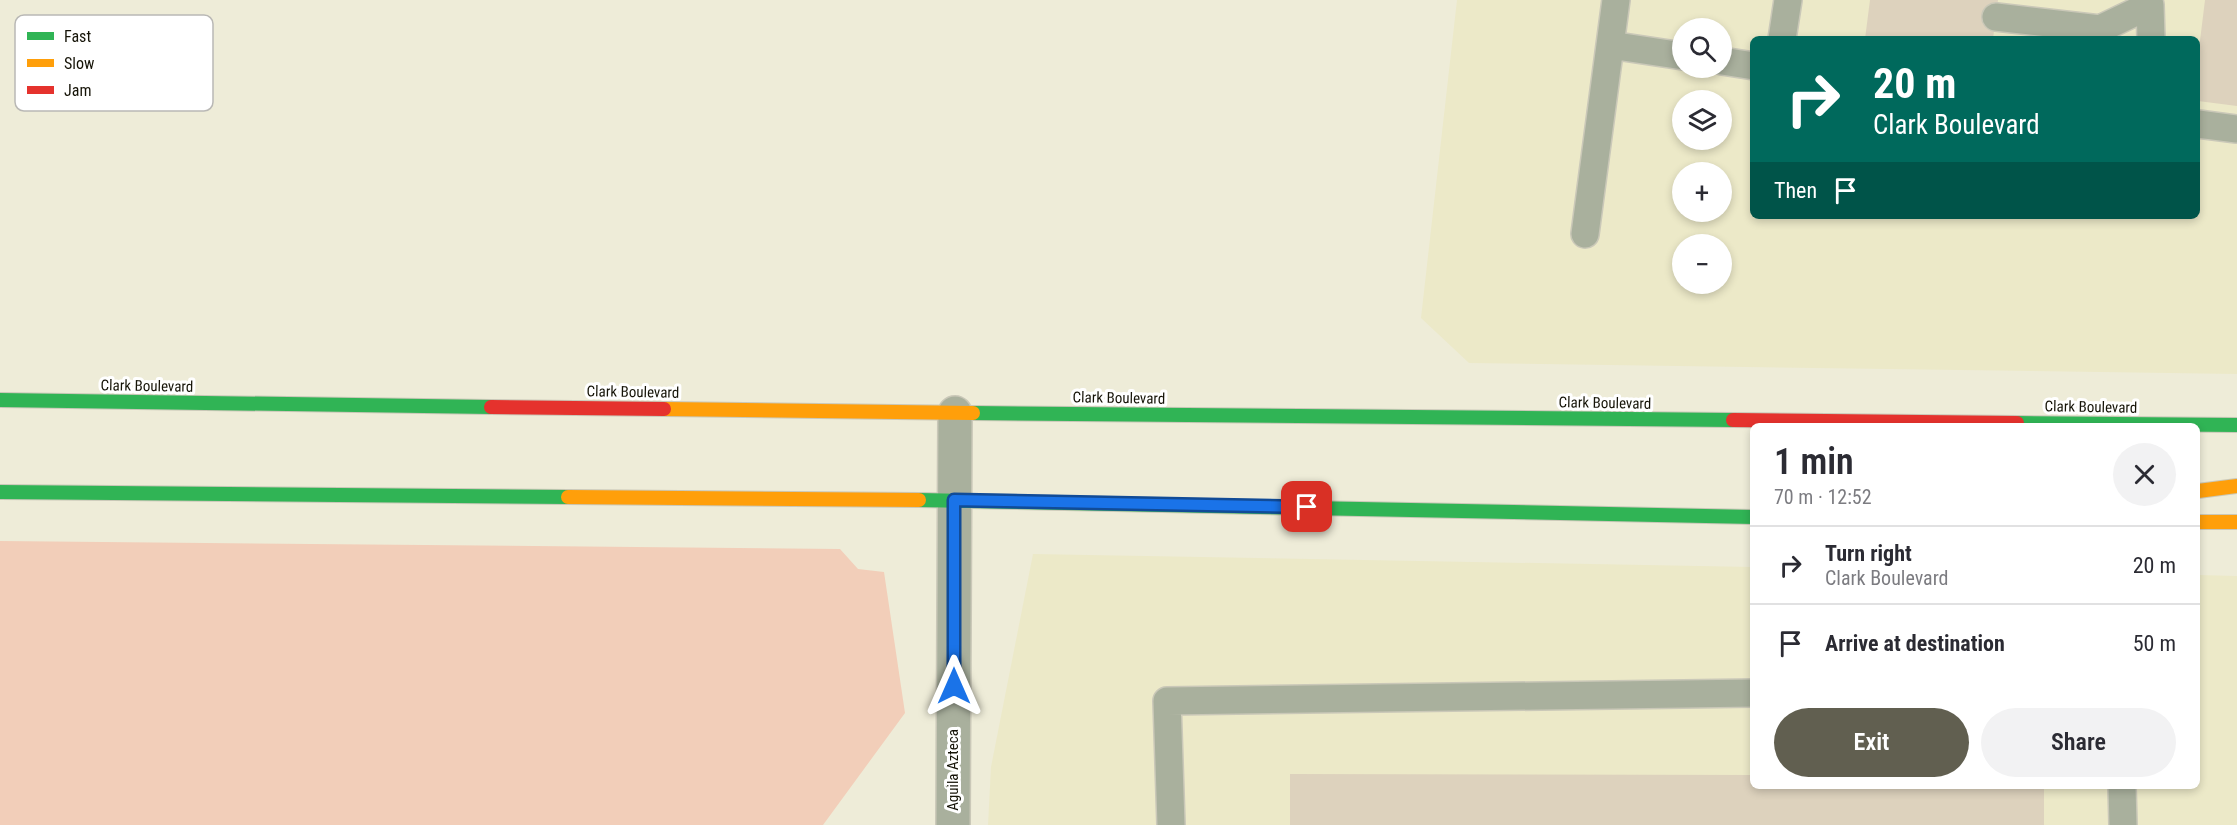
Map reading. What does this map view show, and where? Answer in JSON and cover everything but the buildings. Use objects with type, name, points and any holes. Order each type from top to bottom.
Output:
[{"type":"main road","name":"Clark Boulevard","points":[[0,400],[955,414],[2004,423]]},
{"type":"main road","name":"Clark Boulevard","points":[[2200,425],[2237,425]]},
{"type":"main road","points":[[2200,491],[2237,486]]},
{"type":"main road","points":[[0,492],[954,500],[1750,517]]},
{"type":"main road","points":[[2200,522],[2237,522]]},
{"type":"street","name":"Aguila Azteca","points":[[953,825],[955,414]]},
{"type":"lane","points":[[1585,234],[1616,0]]},
{"type":"lane","points":[[1782,36],[1788,0]]},
{"type":"lane","points":[[2113,0],[2147,2]]},
{"type":"lane","points":[[1996,17],[2100,29],[2147,2]]},
{"type":"lane","points":[[2147,2],[2151,36]]},
{"type":"lane","points":[[1610,45],[1672,54]]},
{"type":"lane","points":[[1732,63],[1750,65]]},
{"type":"lane","points":[[2200,124],[2237,129]]},
{"type":"lane","points":[[1171,825],[1167,701],[1750,693]]},
{"type":"lane","points":[[2122,789],[2123,825]]},
{"type":"shaded area","points":[[1457,0],[2237,0],[2237,374],[1469,363],[1421,318]]},
{"type":"shaded area","points":[[0,541],[840,549],[858,569],[884,572],[905,713],[823,825],[0,825]]},
{"type":"shaded area","points":[[1033,554],[1750,567],[1750,789],[2200,789],[2200,575],[2237,576],[2237,825],[988,825],[991,767]]},
{"type":"traffic: fast","points":[[0,400],[491,407]]},
{"type":"traffic: fast","points":[[973,413],[1733,420]]},
{"type":"traffic: fast","points":[[2200,425],[2237,425]]},
{"type":"traffic: fast","points":[[0,492],[568,497]]},
{"type":"traffic: fast","points":[[919,500],[1750,517]]},
{"type":"traffic: slow","points":[[664,409],[973,413]]},
{"type":"traffic: slow","points":[[2200,491],[2237,486]]},
{"type":"traffic: slow","points":[[568,497],[919,500]]},
{"type":"traffic: slow","points":[[2200,522],[2237,522]]},
{"type":"traffic: jam","points":[[491,407],[664,409]]},
{"type":"traffic: jam","points":[[1733,420],[2017,423]]},
{"type":"route","points":[[954,686],[954,500],[1307,507]]}]
